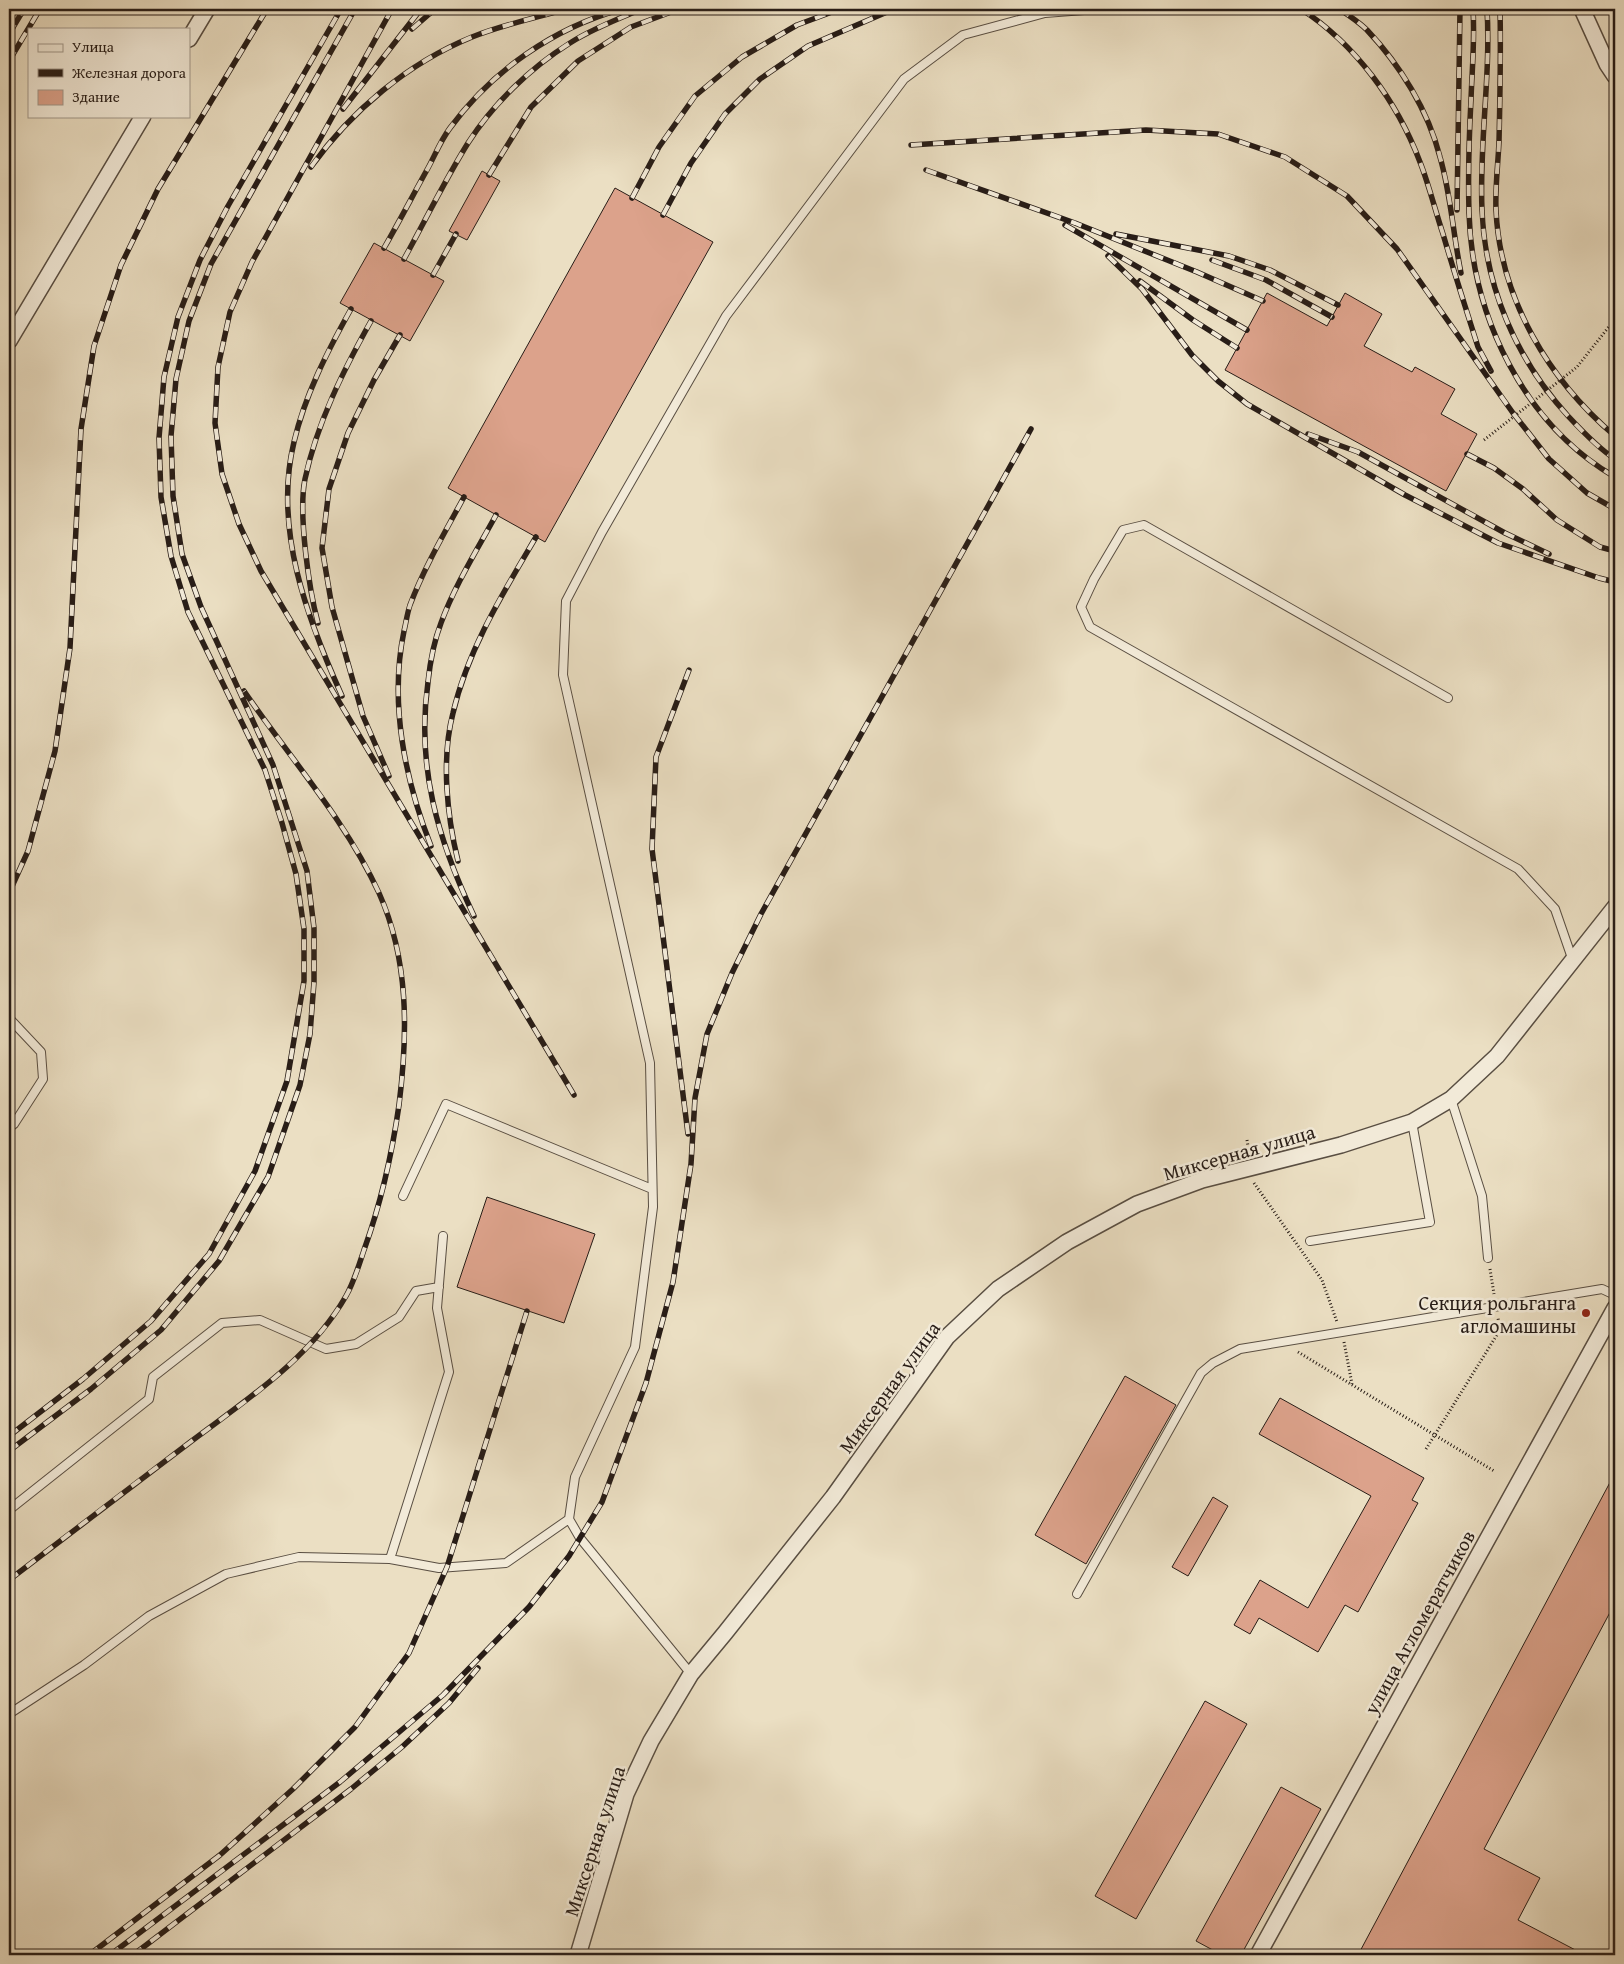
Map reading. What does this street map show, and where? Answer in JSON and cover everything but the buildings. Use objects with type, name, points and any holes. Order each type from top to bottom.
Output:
[{"type":"street","points":[[190,37],[207,9]]},
{"type":"street","points":[[1582,9],[1607,64],[1615,76]]},
{"type":"street","points":[[9,341],[142,118]]},
{"type":"street","name":"Миксерная улица","points":[[578,1955],[626,1794],[651,1741],[691,1674],[832,1497],[948,1337],[998,1289],[1067,1242],[1137,1204],[1202,1180],[1342,1145],[1412,1122],[1450,1099],[1497,1056],[1615,907]]},
{"type":"street","name":"улица Агломератчиков","points":[[1258,1955],[1615,1308]]},
{"type":"lane","points":[[691,1674],[580,1538],[569,1519],[575,1477],[636,1347],[653,1207],[650,1063],[563,675],[566,601],[602,532],[726,316],[904,79],[963,35],[1045,13],[1096,9]]},
{"type":"lane","points":[[1448,698],[1144,525],[1123,530],[1094,579],[1081,607],[1090,627],[1518,869],[1555,909],[1573,961]]},
{"type":"lane","points":[[9,1018],[41,1052],[43,1079],[14,1124],[9,1128]]},
{"type":"lane","points":[[1450,1099],[1482,1196],[1488,1258]]},
{"type":"lane","points":[[403,1196],[446,1104],[652,1189]]},
{"type":"lane","points":[[1310,1241],[1430,1222],[1412,1122]]},
{"type":"lane","points":[[390,1559],[450,1372],[437,1308],[443,1236]]},
{"type":"lane","points":[[9,1510],[148,1398],[153,1377],[222,1323],[260,1320],[326,1349],[334,1348],[356,1344],[399,1317],[416,1291],[439,1287]]},
{"type":"lane","points":[[1076,1594],[1201,1373],[1213,1363],[1240,1349],[1602,1289],[1615,1295]]},
{"type":"lane","points":[[9,1714],[84,1665],[149,1616],[226,1574],[299,1557],[390,1559],[439,1568],[506,1563],[569,1519]]},
{"type":"path","points":[[1484,440],[1577,367],[1615,319]]},
{"type":"path","points":[[1247,1140],[1254,1186],[1322,1280],[1346,1346],[1352,1384]]},
{"type":"path","points":[[1426,1449],[1500,1330],[1488,1258]]},
{"type":"path","points":[[1296,1350],[1494,1471]]},
{"type":"railway","points":[[9,34],[24,9]]},
{"type":"railway","points":[[29,28],[40,9]]},
{"type":"railway","points":[[9,893],[28,851],[55,751],[70,648],[81,429],[94,346],[121,265],[158,189],[267,9]]},
{"type":"railway","points":[[9,1436],[83,1379],[151,1321],[209,1254],[255,1171],[287,1081],[304,981],[304,929],[296,874],[265,770],[188,612],[171,556],[161,497],[159,438],[164,377],[178,317],[200,260],[228,206],[341,9]]},
{"type":"railway","points":[[9,1451],[91,1389],[161,1330],[219,1261],[268,1177],[300,1085],[310,1034],[314,982],[314,928],[307,871],[273,765],[201,607],[182,554],[173,496],[171,436],[176,379],[189,321],[211,264],[355,9]]},
{"type":"railway","points":[[392,9],[252,262],[230,312],[218,367],[215,423],[222,474],[239,524],[261,571],[574,1095]]},
{"type":"railway","points":[[343,109],[421,9]]},
{"type":"railway","points":[[412,29],[435,9]]},
{"type":"railway","points":[[311,167],[327,146],[363,108],[382,91],[425,60],[483,33],[566,9]]},
{"type":"railway","points":[[384,248],[447,133],[485,88],[505,70],[548,40],[597,17],[622,9]]},
{"type":"railway","points":[[404,259],[468,143],[489,114],[513,88],[555,53],[578,38],[642,9]]},
{"type":"railway","points":[[489,175],[531,107],[578,61],[631,27],[679,9]]},
{"type":"railway","points":[[632,198],[659,147],[695,96],[742,57],[797,25],[840,9]]},
{"type":"railway","points":[[663,215],[691,163],[725,114],[760,79],[808,46],[894,9]]},
{"type":"railway","points":[[1301,9],[1321,23],[1356,57],[1372,76],[1399,117],[1423,171],[1478,347],[1491,371]]},
{"type":"railway","points":[[1340,9],[1367,30],[1391,58],[1411,89],[1428,122],[1444,171],[1461,273]]},
{"type":"railway","points":[[1457,210],[1460,9]]},
{"type":"railway","points":[[1473,9],[1474,43],[1469,156],[1469,213],[1472,252],[1480,291],[1493,328],[1509,364],[1530,398],[1554,428],[1583,455],[1615,477]]},
{"type":"railway","points":[[1487,9],[1488,34],[1482,160],[1482,210],[1484,239],[1489,267],[1507,320],[1533,371],[1568,416],[1602,450],[1615,459]]},
{"type":"railway","points":[[1500,9],[1500,109],[1496,210],[1500,243],[1507,275],[1518,306],[1532,335],[1549,363],[1569,390],[1615,436]]},
{"type":"railway","points":[[9,61],[28,29]]},
{"type":"railway","points":[[911,145],[1146,130],[1218,134],[1285,157],[1347,196],[1397,249],[1513,413],[1549,459],[1587,493],[1615,509]]},
{"type":"railway","points":[[926,170],[1075,223],[1263,301]]},
{"type":"railway","points":[[1065,225],[1247,330]]},
{"type":"railway","points":[[433,275],[456,234]]},
{"type":"railway","points":[[1116,234],[1229,256],[1270,270],[1338,305]]},
{"type":"railway","points":[[1108,256],[1142,289],[1192,355],[1218,381],[1247,404],[1405,495],[1498,543],[1615,582]]},
{"type":"railway","points":[[1212,260],[1266,280],[1332,317]]},
{"type":"railway","points":[[1140,281],[1193,320],[1237,348]]},
{"type":"railway","points":[[342,696],[306,604],[291,540],[288,507],[289,474],[294,442],[304,407],[318,374],[351,309]]},
{"type":"railway","points":[[318,623],[311,591],[304,531],[303,494],[305,479],[316,438],[332,398],[371,321]]},
{"type":"railway","points":[[389,776],[363,716],[332,607],[322,548],[329,489],[348,433],[374,380],[400,335]]},
{"type":"railway","points":[[110,1955],[340,1782],[443,1695],[529,1607],[569,1556],[602,1502],[646,1383],[673,1282],[691,1164],[695,1098],[707,1034],[732,973],[761,914],[1031,429]]},
{"type":"railway","points":[[1308,434],[1358,452],[1505,533],[1549,554]]},
{"type":"railway","points":[[1467,454],[1494,468],[1523,489],[1557,520],[1600,547],[1615,551]]},
{"type":"railway","points":[[431,846],[414,795],[402,741],[398,686],[400,658],[410,605],[428,564],[464,497]]},
{"type":"railway","points":[[474,916],[461,888],[440,831],[428,773],[425,744],[425,713],[430,667],[439,630],[460,581],[496,515]]},
{"type":"railway","points":[[458,861],[448,807],[446,768],[449,731],[453,713],[477,644],[499,600],[536,537]]},
{"type":"railway","points":[[688,1134],[652,849],[656,757],[689,670]]},
{"type":"railway","points":[[9,1580],[254,1394],[296,1359],[331,1319],[346,1296],[358,1267],[381,1196],[399,1105],[405,1024],[401,971],[389,918],[379,893],[350,840],[316,789],[244,691]]},
{"type":"railway","points":[[89,1955],[220,1855],[293,1789],[355,1727],[409,1653],[447,1567],[527,1311]]},
{"type":"railway","points":[[133,1955],[351,1789],[402,1747],[449,1703],[478,1668]]},
{"type":"place","name":"Секция рольганга агломашины","points":[[1586,1313]]}]
